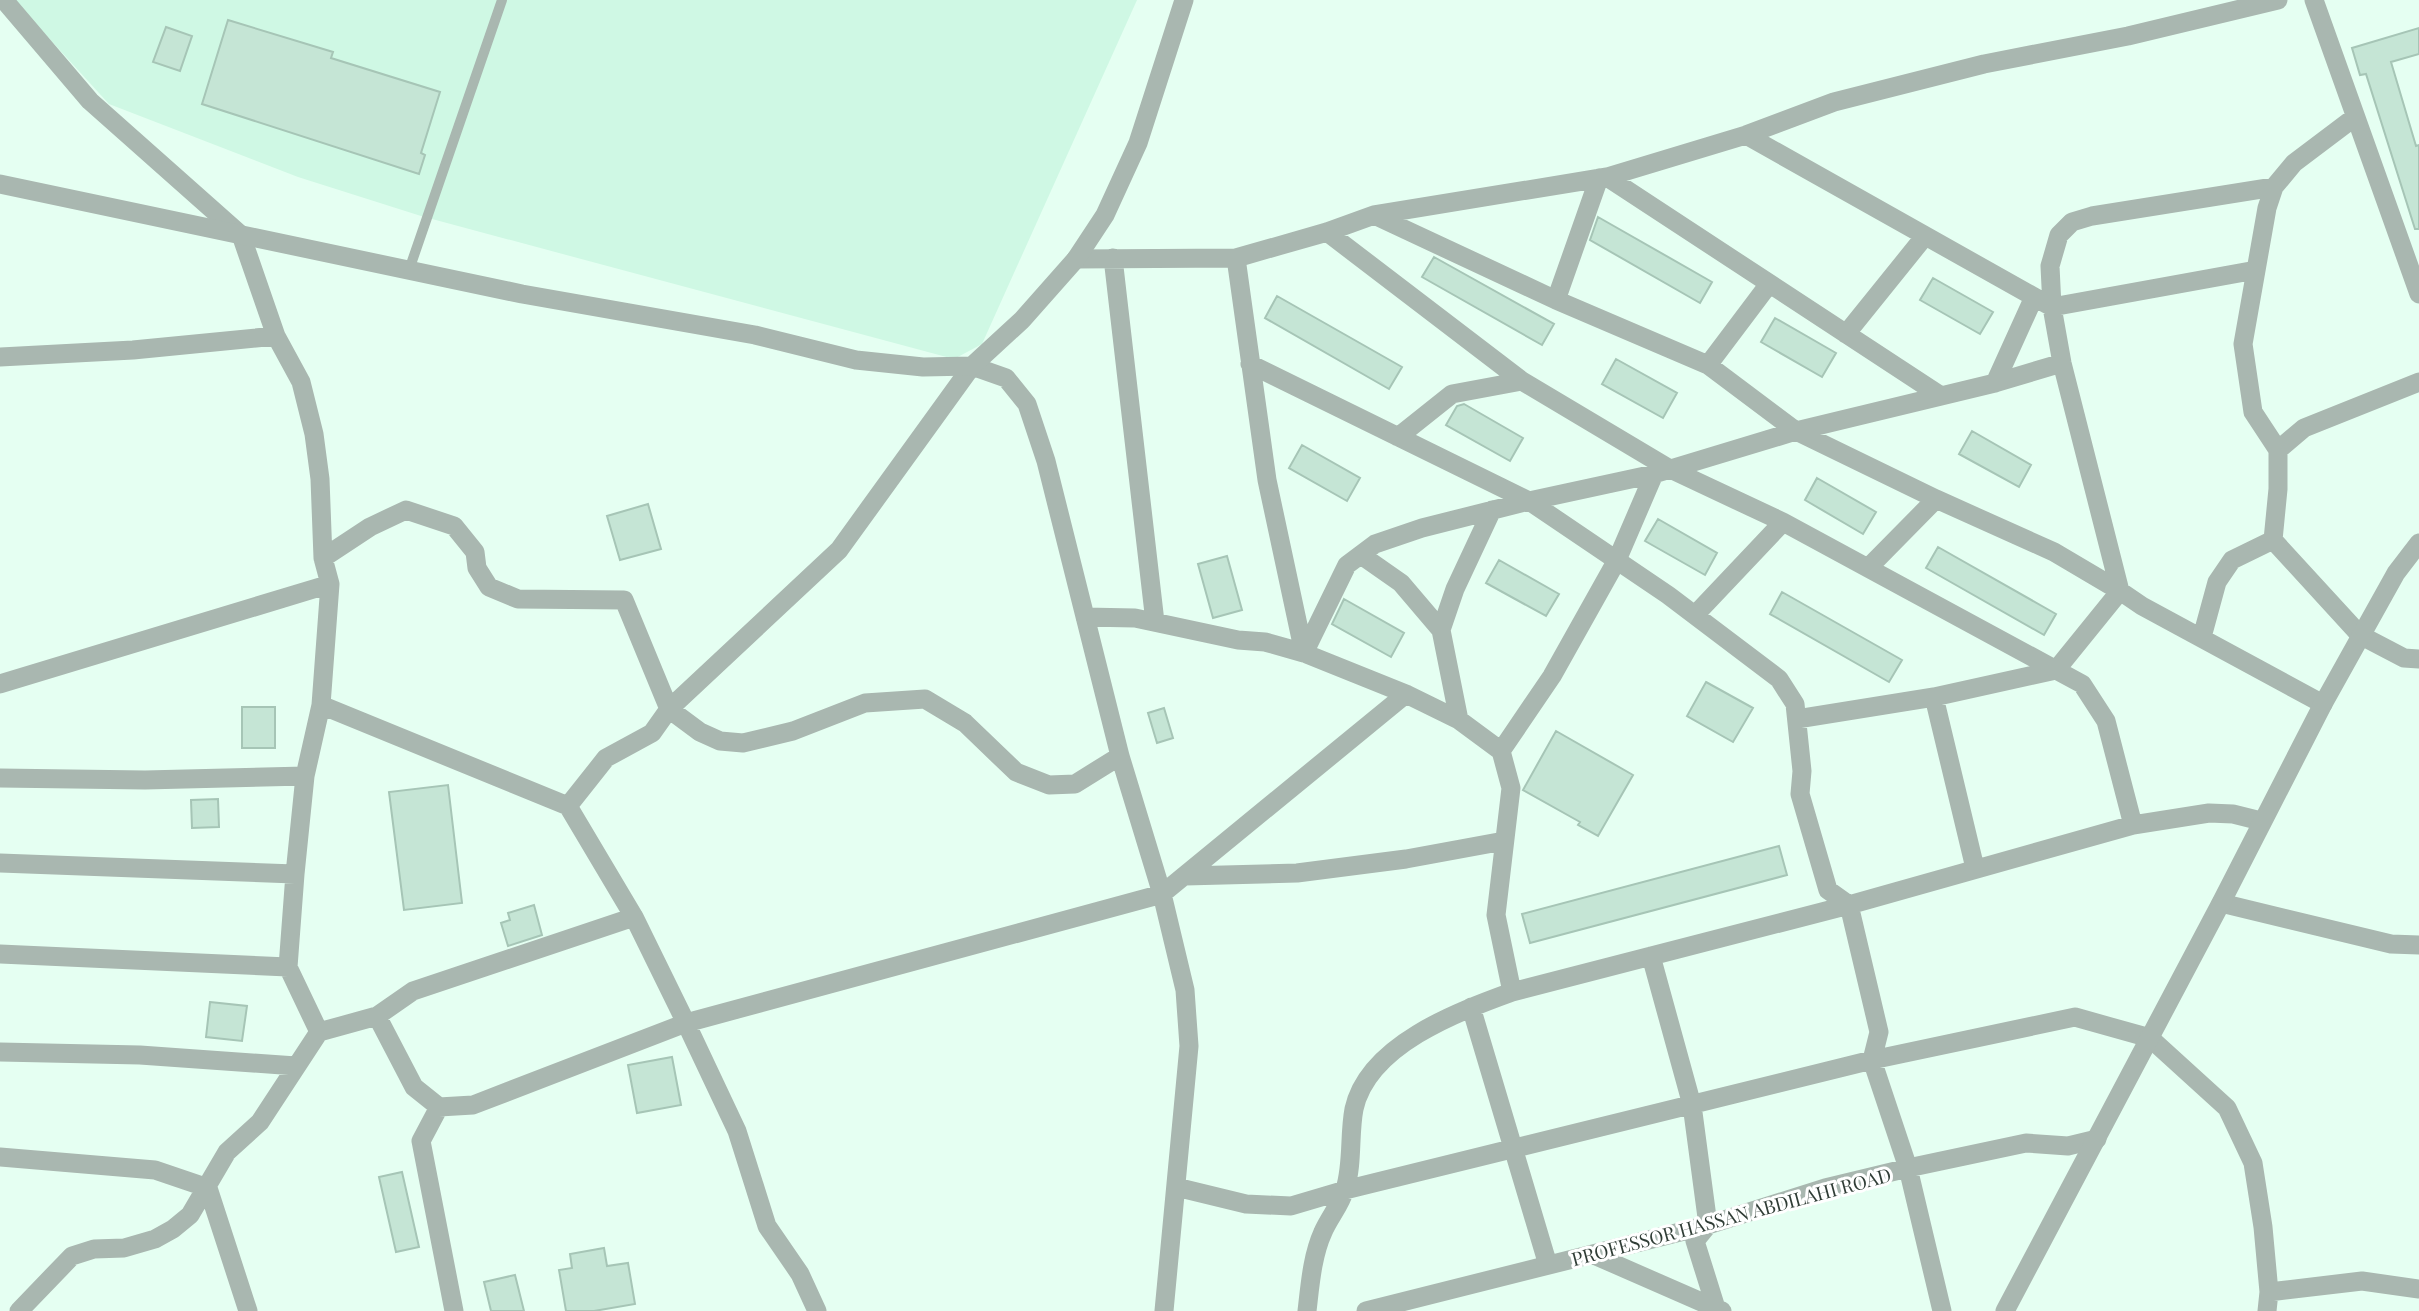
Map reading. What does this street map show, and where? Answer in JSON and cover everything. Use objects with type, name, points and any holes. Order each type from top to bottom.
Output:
[{"type":"street","points":[[4,0],[90,100],[242,234],[276,336],[301,382],[314,434],[320,479],[323,558],[330,584],[321,705],[305,776],[288,967],[319,1031]]},
{"type":"street","points":[[568,806],[606,758],[652,733],[669,709],[839,550],[972,366],[1022,320],[1076,258],[1105,215],[1138,143],[1184,0]]},
{"type":"street","points":[[1076,258],[1236,258],[1327,232],[1374,215],[1603,177],[1746,135],[1834,102],[1984,64],[2128,36],[2278,0]]},
{"type":"street","points":[[2314,0],[2419,294]]},
{"type":"street","points":[[2355,117],[2294,163],[2274,187],[2267,208],[2243,344],[2253,412],[2278,450],[2278,489],[2273,540],[2360,635],[2404,658],[2419,659]]},
{"type":"street","points":[[1746,135],[2052,307],[2256,270]]},
{"type":"street","points":[[1603,177],[1941,396]]},
{"type":"street","points":[[1556,300],[1603,177]]},
{"type":"street","points":[[0,184],[522,294],[755,335],[856,360],[923,368],[972,366],[1006,378],[1027,404],[1046,461],[1120,756],[1162,894],[1185,990],[1189,1046],[1164,1311]]},
{"type":"street","points":[[2120,591],[2062,363],[2052,307],[2050,266],[2059,235],[2072,222],[2092,216],[2274,187]]},
{"type":"street","points":[[1374,215],[1556,300],[1708,365],[1796,431],[1936,499],[2054,552],[2142,606],[2323,704]]},
{"type":"street","points":[[1327,232],[1522,381],[1661,471],[1783,522],[2082,684],[2106,721],[2133,825]]},
{"type":"street","points":[[1846,334],[1925,236]]},
{"type":"street","points":[[1113,258],[1155,622]]},
{"type":"street","points":[[1236,258],[1267,480],[1304,653]]},
{"type":"street","points":[[1708,365],[1769,284]]},
{"type":"street","points":[[1995,383],[2034,297]]},
{"type":"street","points":[[0,356],[133,350],[276,336]]},
{"type":"street","points":[[1250,363],[1529,501],[1695,615],[1779,679],[1795,704],[1802,771],[1800,794],[1828,890],[1849,905],[1879,1032],[1872,1060],[1908,1168],[1942,1311]]},
{"type":"street","points":[[1304,653],[1347,565],[1375,544],[1422,528],[1661,471],[1796,431],[1995,383],[2062,363]]},
{"type":"street","points":[[1398,437],[1452,394],[1522,381]]},
{"type":"street","points":[[2278,450],[2304,428],[2419,382]]},
{"type":"street","points":[[1501,751],[1552,676],[1617,560],[1661,471]]},
{"type":"street","points":[[1869,568],[1936,499]]},
{"type":"street","points":[[323,558],[370,527],[406,510],[454,526],[475,552],[477,568],[489,587],[517,599],[624,600],[669,709],[700,732],[720,741],[743,743],[793,731],[865,703],[925,699],[965,723],[1016,772],[1049,785],[1075,784],[1120,756]]},
{"type":"street","points":[[1441,630],[1455,589],[1492,510]]},
{"type":"street","points":[[1695,615],[1783,522]]},
{"type":"street","points":[[2202,637],[2217,582],[2232,560],[2273,540]]},
{"type":"street","points":[[2006,1311],[2360,635],[2396,573],[2419,543]]},
{"type":"street","points":[[1362,555],[1401,583],[1441,630],[1459,720]]},
{"type":"street","points":[[0,684],[330,584]]},
{"type":"street","points":[[1797,719],[1934,697],[2056,670],[2120,591]]},
{"type":"street","points":[[1086,617],[1135,618],[1238,640],[1265,642],[1304,653],[1406,694],[1459,720],[1501,751],[1511,788],[1496,915],[1512,992]]},
{"type":"street","points":[[377,1016],[414,1087],[439,1107],[473,1105],[686,1023],[1162,894],[1406,694]]},
{"type":"street","points":[[1934,697],[1975,868]]},
{"type":"street","points":[[321,705],[568,806],[634,917],[737,1131],[767,1226],[800,1274],[817,1311]]},
{"type":"street","points":[[0,778],[145,780],[305,776]]},
{"type":"street","points":[[1307,1311],[1312,1272],[1321,1235],[1345,1190],[1354,1107],[1372,1072],[1392,1050],[1471,1007],[1512,992],[1849,905],[2133,825],[2209,813],[2233,814],[2261,821]]},
{"type":"street","points":[[1185,876],[1297,873],[1406,859],[1504,841]]},
{"type":"street","points":[[0,863],[295,874]]},
{"type":"street","points":[[2221,903],[2391,944],[2419,945]]},
{"type":"street","points":[[19,1311],[72,1256],[94,1249],[124,1248],[155,1239],[173,1230],[191,1215],[228,1152],[260,1122],[319,1031],[377,1016],[413,991],[634,917]]},
{"type":"street","points":[[0,954],[288,967]]},
{"type":"street","points":[[1651,956],[1692,1105],[1708,1225],[1695,1241],[1719,1310]]},
{"type":"street","points":[[1471,1007],[1548,1265]]},
{"type":"street","points":[[1176,1187],[1246,1204],[1291,1206],[1345,1190],[1872,1060],[2075,1017],[2150,1038],[2227,1108],[2253,1163],[2263,1227],[2268,1302],[2362,1281],[2419,1289]]},
{"type":"street","points":[[0,1052],[140,1055],[296,1066]]},
{"type":"street","points":[[439,1107],[421,1141],[454,1311]]},
{"type":"street","name":"PROFESSOR HASSAN ABDILAHI ROAD","points":[[1369,1311],[1708,1225],[1825,1188],[1908,1168],[2026,1143],[2068,1146],[2097,1139]]},
{"type":"street","points":[[0,1157],[155,1170],[208,1188]]},
{"type":"street","points":[[208,1188],[248,1311]]},
{"type":"street","points":[[1594,1255],[1719,1310]]},
{"type":"lane","points":[[409,270],[502,0]]},
{"type":"shaded area","points":[[14,0],[1137,0],[982,344],[954,359],[421,216],[298,177],[109,104]]},
{"type":"building","points":[[228,20],[333,52],[331,58],[440,92],[421,153],[425,155],[419,174],[202,104]]},
{"type":"building","points":[[166,27],[192,36],[180,71],[153,62]]},
{"type":"building","points":[[2419,28],[2419,54],[2391,62],[2416,146],[2419,145],[2419,229],[2415,229],[2366,74],[2360,75],[2352,48]]},
{"type":"building","points":[[1598,217],[1712,282],[1700,303],[1590,240]]},
{"type":"building","points":[[1434,257],[1554,324],[1542,345],[1422,277]]},
{"type":"building","points":[[1933,278],[1993,312],[1980,334],[1920,300]]},
{"type":"building","points":[[1277,296],[1402,367],[1389,389],[1265,318]]},
{"type":"building","points":[[1775,318],[1836,353],[1822,377],[1761,342]]},
{"type":"building","points":[[1616,359],[1677,393],[1663,418],[1602,384]]},
{"type":"building","points":[[1464,404],[1523,438],[1510,461],[1446,425],[1457,406]]},
{"type":"building","points":[[1972,431],[2031,465],[2019,487],[1959,454]]},
{"type":"building","points":[[1302,445],[1360,478],[1347,501],[1289,468]]},
{"type":"building","points":[[1817,478],[1876,512],[1863,534],[1805,500]]},
{"type":"building","points":[[648,504],[661,549],[620,560],[607,516]]},
{"type":"building","points":[[1658,519],[1717,553],[1705,575],[1645,541]]},
{"type":"building","points":[[1938,547],[2056,614],[2044,635],[1926,568]]},
{"type":"building","points":[[1227,556],[1242,610],[1213,618],[1198,564]]},
{"type":"building","points":[[1499,560],[1559,594],[1546,616],[1486,583]]},
{"type":"building","points":[[1782,592],[1902,660],[1889,682],[1770,614]]},
{"type":"building","points":[[1344,599],[1404,633],[1391,657],[1332,624]]},
{"type":"building","points":[[1706,682],[1753,708],[1733,742],[1687,716]]},
{"type":"building","points":[[242,707],[275,707],[275,748],[242,748]]},
{"type":"building","points":[[1164,708],[1173,738],[1157,743],[1148,713]]},
{"type":"building","points":[[1556,731],[1633,775],[1598,836],[1578,825],[1580,822],[1523,790]]},
{"type":"building","points":[[448,785],[462,903],[404,910],[389,792]]},
{"type":"building","points":[[218,799],[219,827],[192,828],[191,800]]},
{"type":"building","points":[[1779,846],[1787,875],[1530,943],[1522,914]]},
{"type":"building","points":[[534,905],[542,935],[508,946],[501,923],[510,920],[508,913]]},
{"type":"building","points":[[210,1002],[247,1006],[242,1041],[206,1037]]},
{"type":"building","points":[[672,1057],[681,1105],[637,1113],[628,1065]]},
{"type":"building","points":[[402,1172],[419,1247],[396,1252],[379,1177]]},
{"type":"building","points":[[604,1248],[607,1266],[628,1263],[635,1304],[594,1311],[566,1311],[559,1270],[572,1268],[570,1254]]},
{"type":"building","points":[[515,1275],[524,1311],[491,1311],[484,1282]]}]
